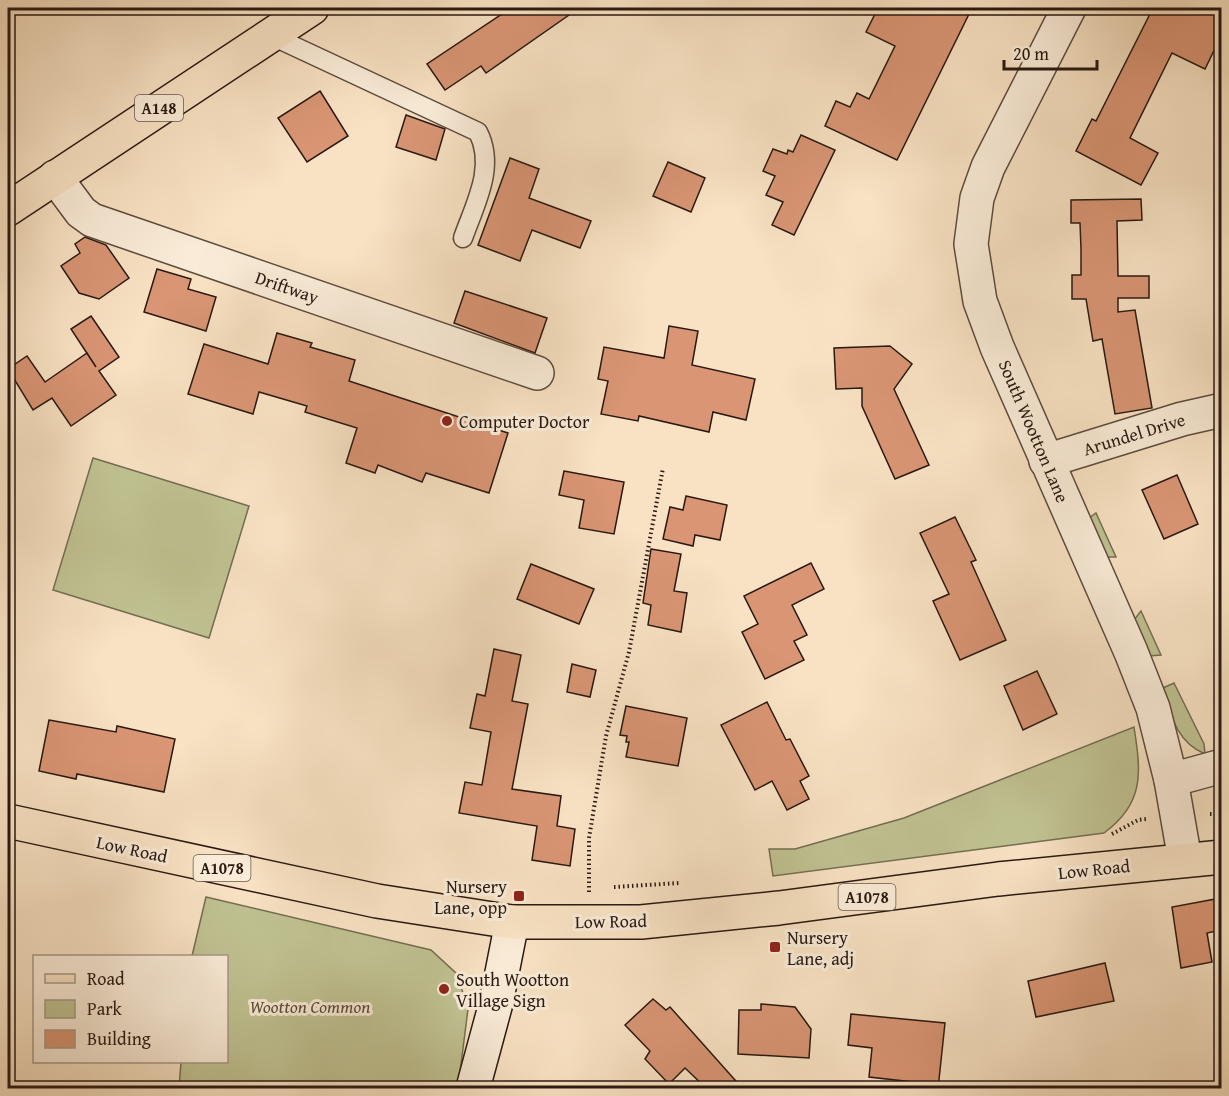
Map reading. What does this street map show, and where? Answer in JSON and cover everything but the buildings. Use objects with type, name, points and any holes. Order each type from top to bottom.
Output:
[{"type":"main road","name":"A148","points":[[8,209],[312,8]]},
{"type":"main road","name":"Low Road","points":[[8,821],[377,901],[512,922],[641,922],[779,908],[998,879],[1221,857]]},
{"type":"street","name":"South Wootton Lane","points":[[1069,8],[988,167],[977,198],[971,244],[980,301],[1046,461],[1131,652],[1153,708],[1171,780],[1185,860]]},
{"type":"street","name":"Driftway","points":[[55,177],[81,212],[92,220],[537,373]]},
{"type":"street","name":"Arundel Drive","points":[[1046,461],[1182,419],[1221,410]]},
{"type":"street","points":[[1171,780],[1221,766]]},
{"type":"street","points":[[473,1089],[496,1003],[512,922]]},
{"type":"lane","points":[[270,35],[478,132],[487,155],[486,168],[463,238]]},
{"type":"path","points":[[589,922],[589,838],[606,736],[629,652],[663,468]]},
{"type":"path","points":[[1110,835],[1138,820],[1221,813]]},
{"type":"path","points":[[613,887],[684,883]]},
{"type":"path","points":[[578,889],[601,888]]},
{"type":"green space","points":[[93,458],[249,506],[209,638],[53,590]]},
{"type":"green space","points":[[1096,513],[1116,557],[1106,557],[1088,519]]},
{"type":"green space","points":[[1141,611],[1161,655],[1149,656],[1134,620]]},
{"type":"green space","points":[[1174,683],[1204,744],[1205,754],[1187,742],[1172,718],[1163,688]]},
{"type":"green space","points":[[1134,727],[1138,758],[1137,786],[1127,810],[1104,833],[773,876],[769,849],[795,849],[904,818]]},
{"type":"green space","name":"Wootton Common","points":[[206,897],[431,950],[457,974],[468,1009],[458,1088],[179,1088],[181,1063],[228,1063],[228,955],[192,955]]},
{"type":"place","name":"Computer Doctor","points":[[447,421]]},
{"type":"place","name":"Nursery Lane, opp","points":[[519,896]]},
{"type":"place","name":"Nursery Lane, adj","points":[[775,947]]},
{"type":"place","name":"South Wootton Village Sign","points":[[444,989]]}]
